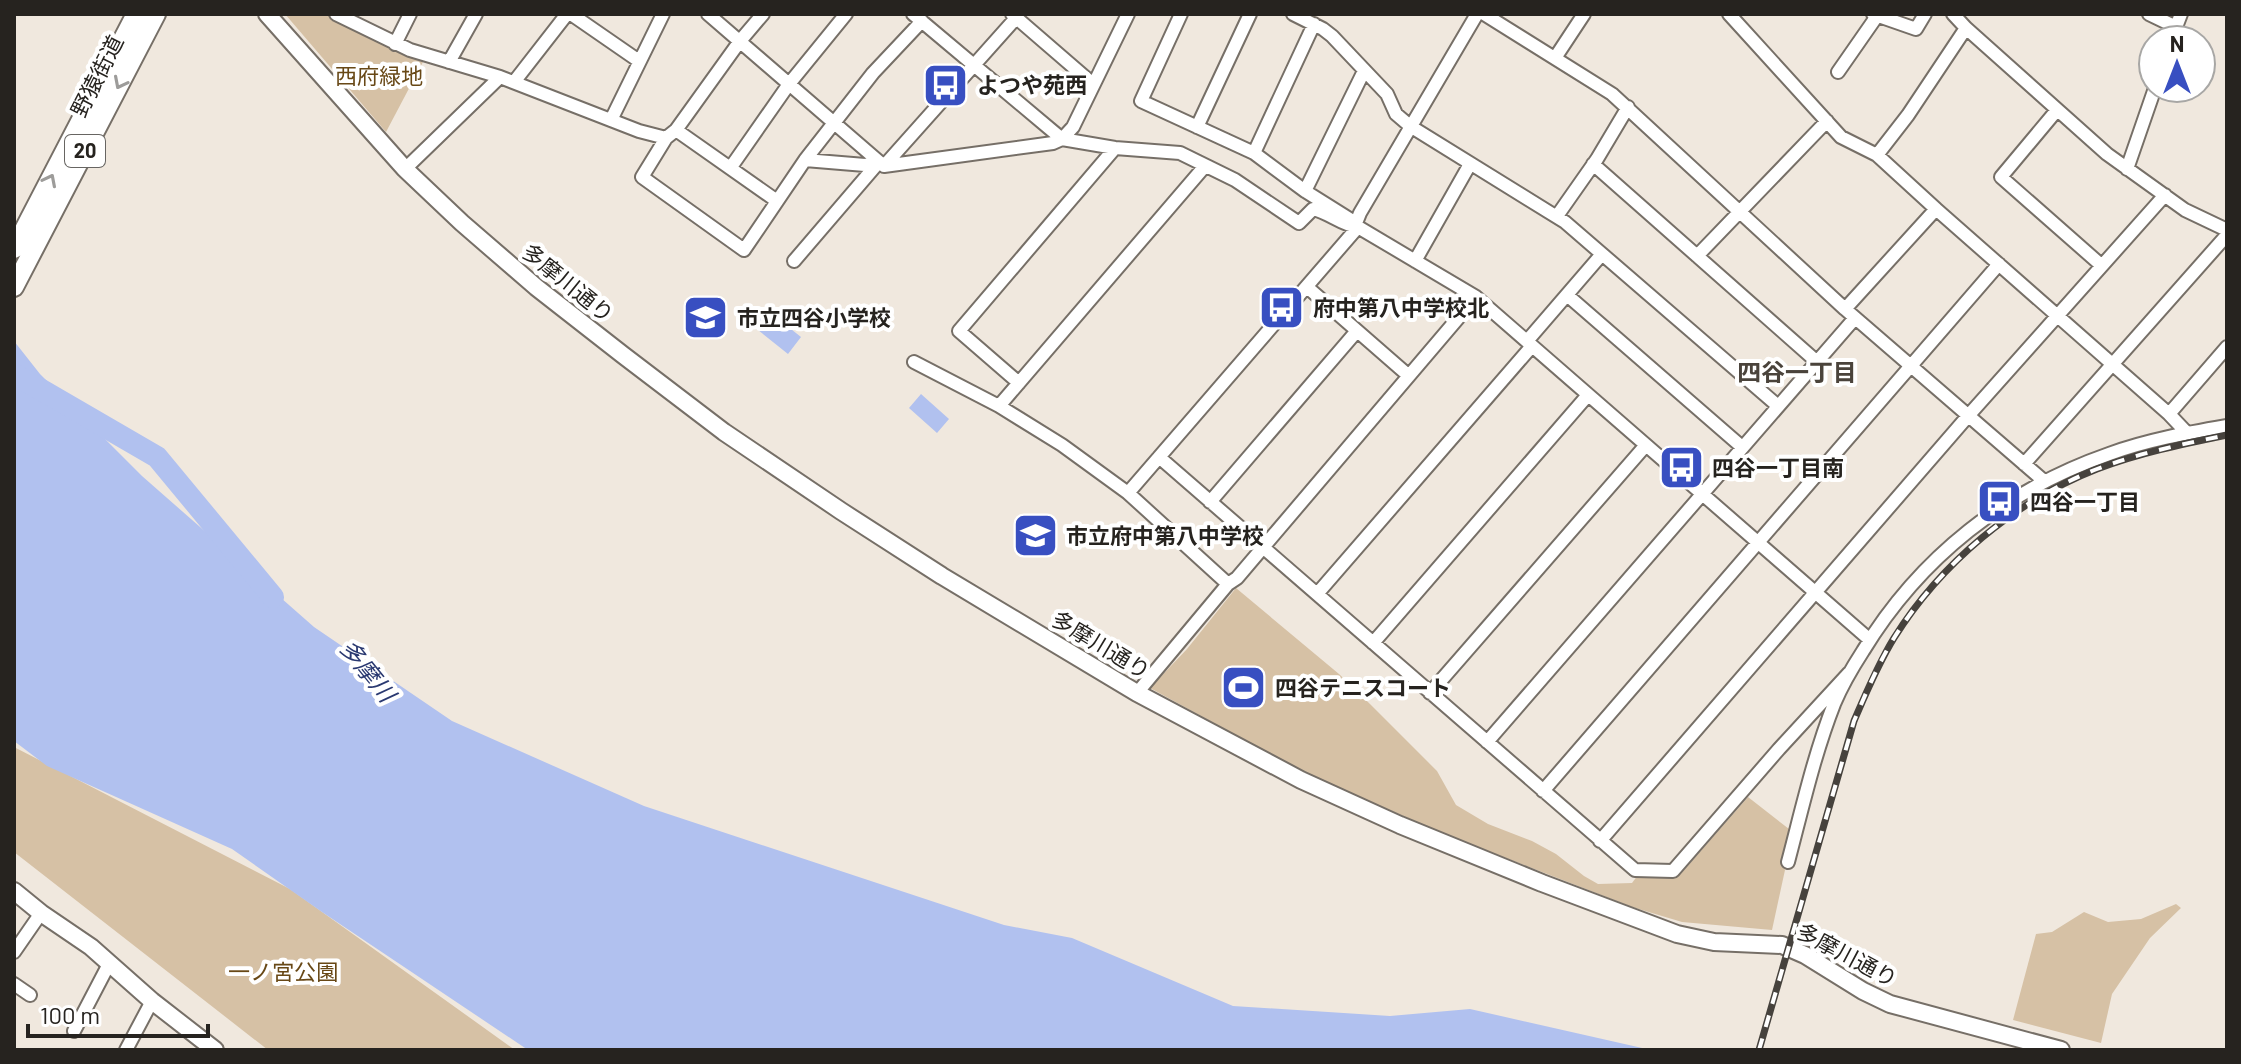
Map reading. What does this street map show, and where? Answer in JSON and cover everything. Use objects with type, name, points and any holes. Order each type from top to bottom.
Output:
[{"type":"main road","name":"野猿街道","points":[[14,249],[136,14]]},
{"type":"main road","name":"野猿街道","points":[[14,287],[156,14]]},
{"type":"street","name":"多摩川通り","points":[[267,14],[405,169],[536,287],[724,432],[942,576],[1137,693],[1301,780],[1467,853],[1648,924],[1714,942],[1782,945],[1890,1004],[2061,1050]]},
{"type":"street","points":[[395,44],[410,14]]},
{"type":"street","points":[[449,62],[476,14]]},
{"type":"street","points":[[514,82],[569,14],[639,61]]},
{"type":"street","points":[[611,120],[663,14]]},
{"type":"street","points":[[708,14],[881,164]]},
{"type":"street","points":[[763,14],[642,177],[744,250],[805,160],[918,18],[1062,139]]},
{"type":"street","points":[[731,167],[789,84],[846,14]]},
{"type":"street","points":[[1062,139],[1073,127],[1128,14]]},
{"type":"street","points":[[1181,14],[1141,101],[1254,153],[1357,225],[1476,297],[1870,640]]},
{"type":"street","points":[[1197,127],[1250,14]]},
{"type":"street","points":[[1293,14],[1332,36],[1387,94],[1396,114],[1410,126],[1557,216],[1778,406]]},
{"type":"street","points":[[1128,493],[1357,225],[1360,213],[1477,14]]},
{"type":"street","points":[[1484,14],[1628,107],[1850,313],[2044,481]]},
{"type":"street","points":[[1555,58],[1584,14]]},
{"type":"street","points":[[1729,14],[1841,137],[1877,155],[2187,433]]},
{"type":"street","points":[[1838,72],[1875,15],[1916,29],[1925,14]]},
{"type":"street","points":[[1953,14],[2057,110],[2127,169],[2185,210],[2227,232],[2024,464]]},
{"type":"street","points":[[338,15],[395,44],[500,77],[660,138],[671,134],[731,167],[777,201]]},
{"type":"street","points":[[794,261],[974,65],[1014,16],[1093,84]]},
{"type":"street","points":[[1254,153],[1314,24]]},
{"type":"street","points":[[1877,155],[1908,115],[1966,28]]},
{"type":"street","points":[[1305,191],[1364,71]]},
{"type":"street","points":[[405,169],[500,77]]},
{"type":"street","points":[[2127,169],[2149,104]]},
{"type":"street","points":[[1557,216],[1628,107]]},
{"type":"street","points":[[2057,110],[2001,177],[2101,265]]},
{"type":"street","points":[[1697,256],[1827,121]]},
{"type":"street","points":[[805,160],[881,164],[1038,145],[1062,139],[1115,148],[1180,153],[1235,180],[1299,223],[1313,209],[1346,226],[1357,225]]},
{"type":"street","points":[[1019,383],[959,331],[1115,148]]},
{"type":"street","points":[[1415,261],[1470,164]]},
{"type":"street","points":[[1593,164],[1816,361]]},
{"type":"street","points":[[999,406],[1205,166]]},
{"type":"street","points":[[1600,841],[1968,416],[2165,195]]},
{"type":"street","points":[[1487,742],[1816,361],[1850,313],[1936,209]]},
{"type":"street","points":[[1317,594],[1602,254]]},
{"type":"street","points":[[1543,791],[1999,264]]},
{"type":"street","points":[[1307,287],[1409,376]]},
{"type":"street","points":[[1567,295],[1742,447]]},
{"type":"street","points":[[1137,693],[1476,297]]},
{"type":"street","points":[[1210,502],[1356,332]]},
{"type":"street","points":[[2169,414],[2227,347]]},
{"type":"street","points":[[914,362],[999,406],[1062,445],[1128,493],[1228,584]]},
{"type":"street","points":[[1373,643],[1588,395]]},
{"type":"street","points":[[1788,862],[1825,732],[1849,673],[1894,604],[1941,553],[1998,509],[2044,481],[2108,454],[2144,443],[2227,426]]},
{"type":"street","points":[[1430,693],[1646,445]]},
{"type":"street","points":[[1159,457],[1635,870],[1673,871],[1849,673]]},
{"type":"street","points":[[14,891],[91,947],[152,1001],[215,1050]]},
{"type":"street","points":[[14,952],[41,913]]},
{"type":"street","points":[[14,927],[25,935]]},
{"type":"street","points":[[74,1031],[109,964]]},
{"type":"street","points":[[14,984],[30,995]]},
{"type":"street","points":[[126,1050],[152,1001]]},
{"type":"green space","name":"西府緑地","points":[[285,14],[325,14],[388,46],[424,60],[386,132]]},
{"type":"green space","points":[[1236,588],[1370,704],[1437,771],[1456,805],[1488,824],[1556,854],[1598,884],[1632,883],[1638,875],[1674,875],[1684,870],[1748,797],[1789,829],[1782,859],[1785,870],[1772,930],[1682,922],[1632,907],[1449,836],[1305,773],[1150,688],[1187,649]]},
{"type":"green space","name":"一ノ宮公園","points":[[14,747],[290,889],[515,1050],[268,1050],[14,852]]},
{"type":"green space","points":[[2176,904],[2181,908],[2150,938],[2112,994],[2101,1043],[2013,1020],[2036,934],[2052,932],[2084,912],[2108,922],[2141,919]]},
{"type":"water","points":[[767,310],[801,337],[788,354],[753,326]]},
{"type":"water","points":[[14,341],[40,374],[142,476],[314,627],[452,721],[644,806],[1004,925],[1072,938],[1233,1006],[1390,1016],[1470,1009],[1651,1050],[528,1050],[232,849],[47,766],[14,741]]},
{"type":"water","points":[[921,394],[949,419],[937,433],[909,408]]},
{"type":"waterway","name":"多摩川","points":[[14,374],[157,457],[273,597]]},
{"type":"railway","points":[[1759,1050],[1854,721],[1883,658],[1913,611],[1934,584],[1982,537],[2037,498],[2113,463],[2227,435]]},
{"type":"place","name":"よつや苑西","points":[[946,85]]},
{"type":"place","name":"府中第八中学校北","points":[[1282,308]]},
{"type":"place","name":"市立四谷小学校","points":[[706,318]]},
{"type":"place","name":"四谷一丁目南","points":[[1681,468]]},
{"type":"place","name":"四谷一丁目","points":[[1999,502]]},
{"type":"place","name":"市立府中第八中学校","points":[[1035,536]]},
{"type":"place","name":"四谷テニスコート","points":[[1244,688]]},
{"type":"district","name":"四谷一丁目","points":[[1797,373]]}]
